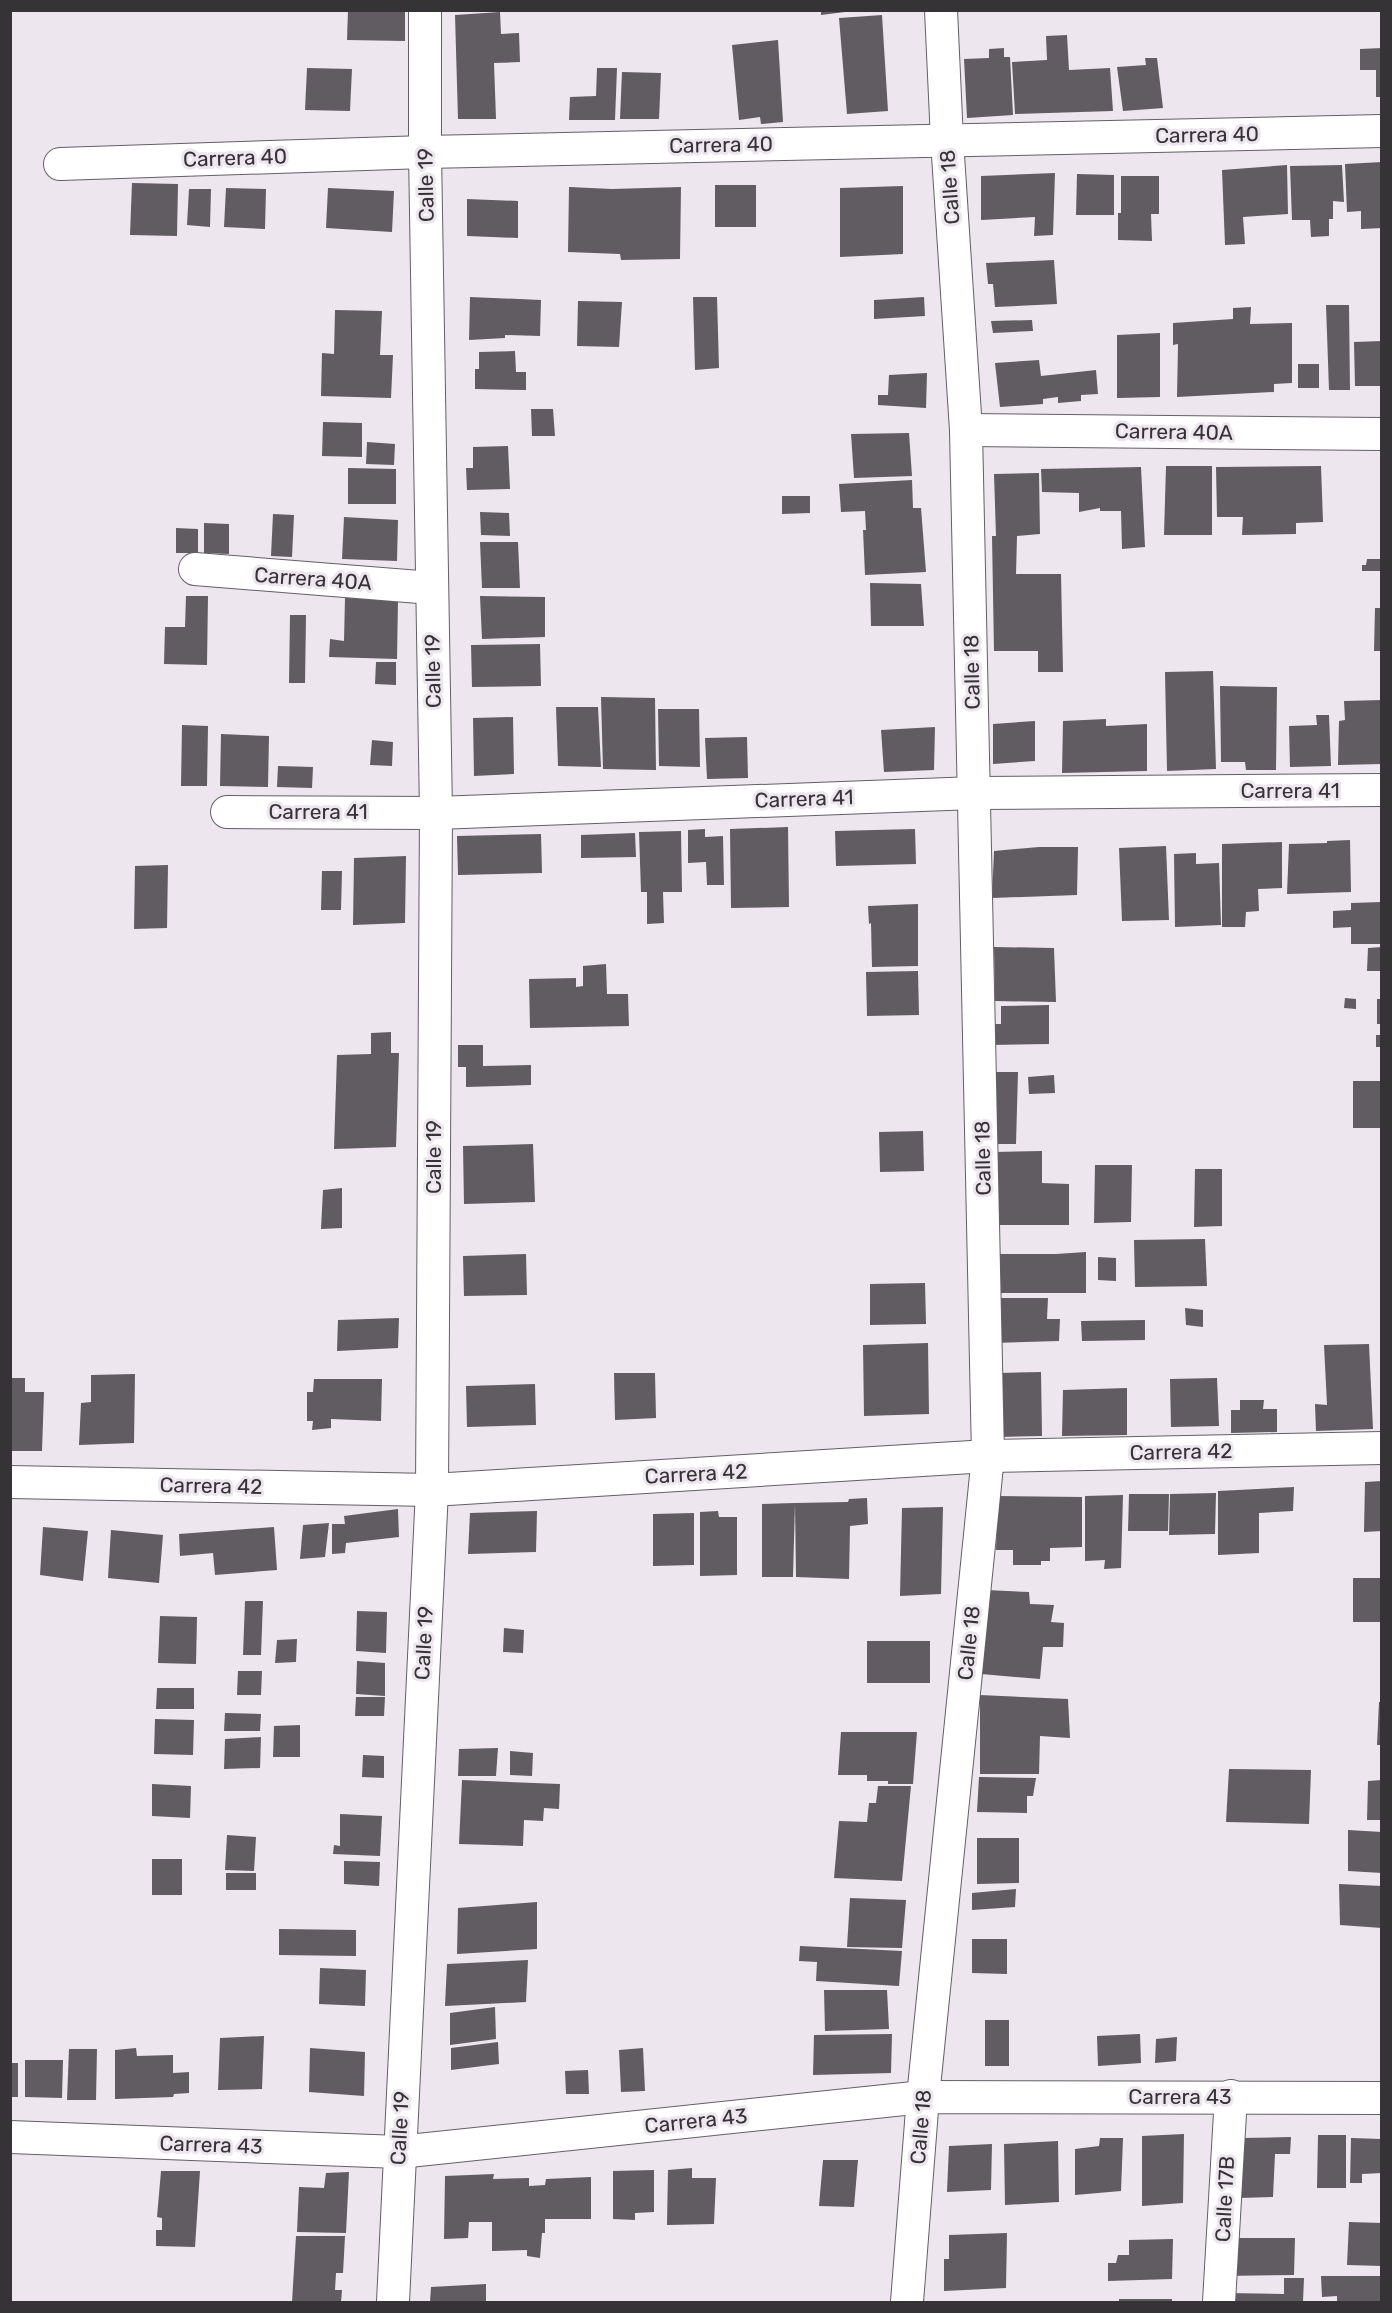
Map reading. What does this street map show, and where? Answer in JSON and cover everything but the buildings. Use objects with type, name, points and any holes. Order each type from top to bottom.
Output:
[{"type":"street","name":"Calle 19","points":[[393,2302],[432,1490],[436,813],[425,152],[425,10]]},
{"type":"street","name":"Calle 18","points":[[907,2302],[924,2097],[988,1456],[966,430],[941,10]]},
{"type":"street","name":"Carrera 40","points":[[60,164],[425,152],[1382,131]]},
{"type":"street","name":"Carrera 40A","points":[[966,430],[1382,434]]},
{"type":"street","name":"Carrera 40A","points":[[195,569],[432,588]]},
{"type":"street","name":"Carrera 41","points":[[227,812],[436,813],[975,793],[1382,790]]},
{"type":"street","name":"Carrera 42","points":[[10,1482],[432,1490],[988,1456],[1382,1448]]},
{"type":"street","name":"Calle 17B","points":[[1219,2302],[1231,2096]]},
{"type":"street","name":"Carrera 43","points":[[10,2137],[399,2152],[924,2097],[1382,2098]]}]
